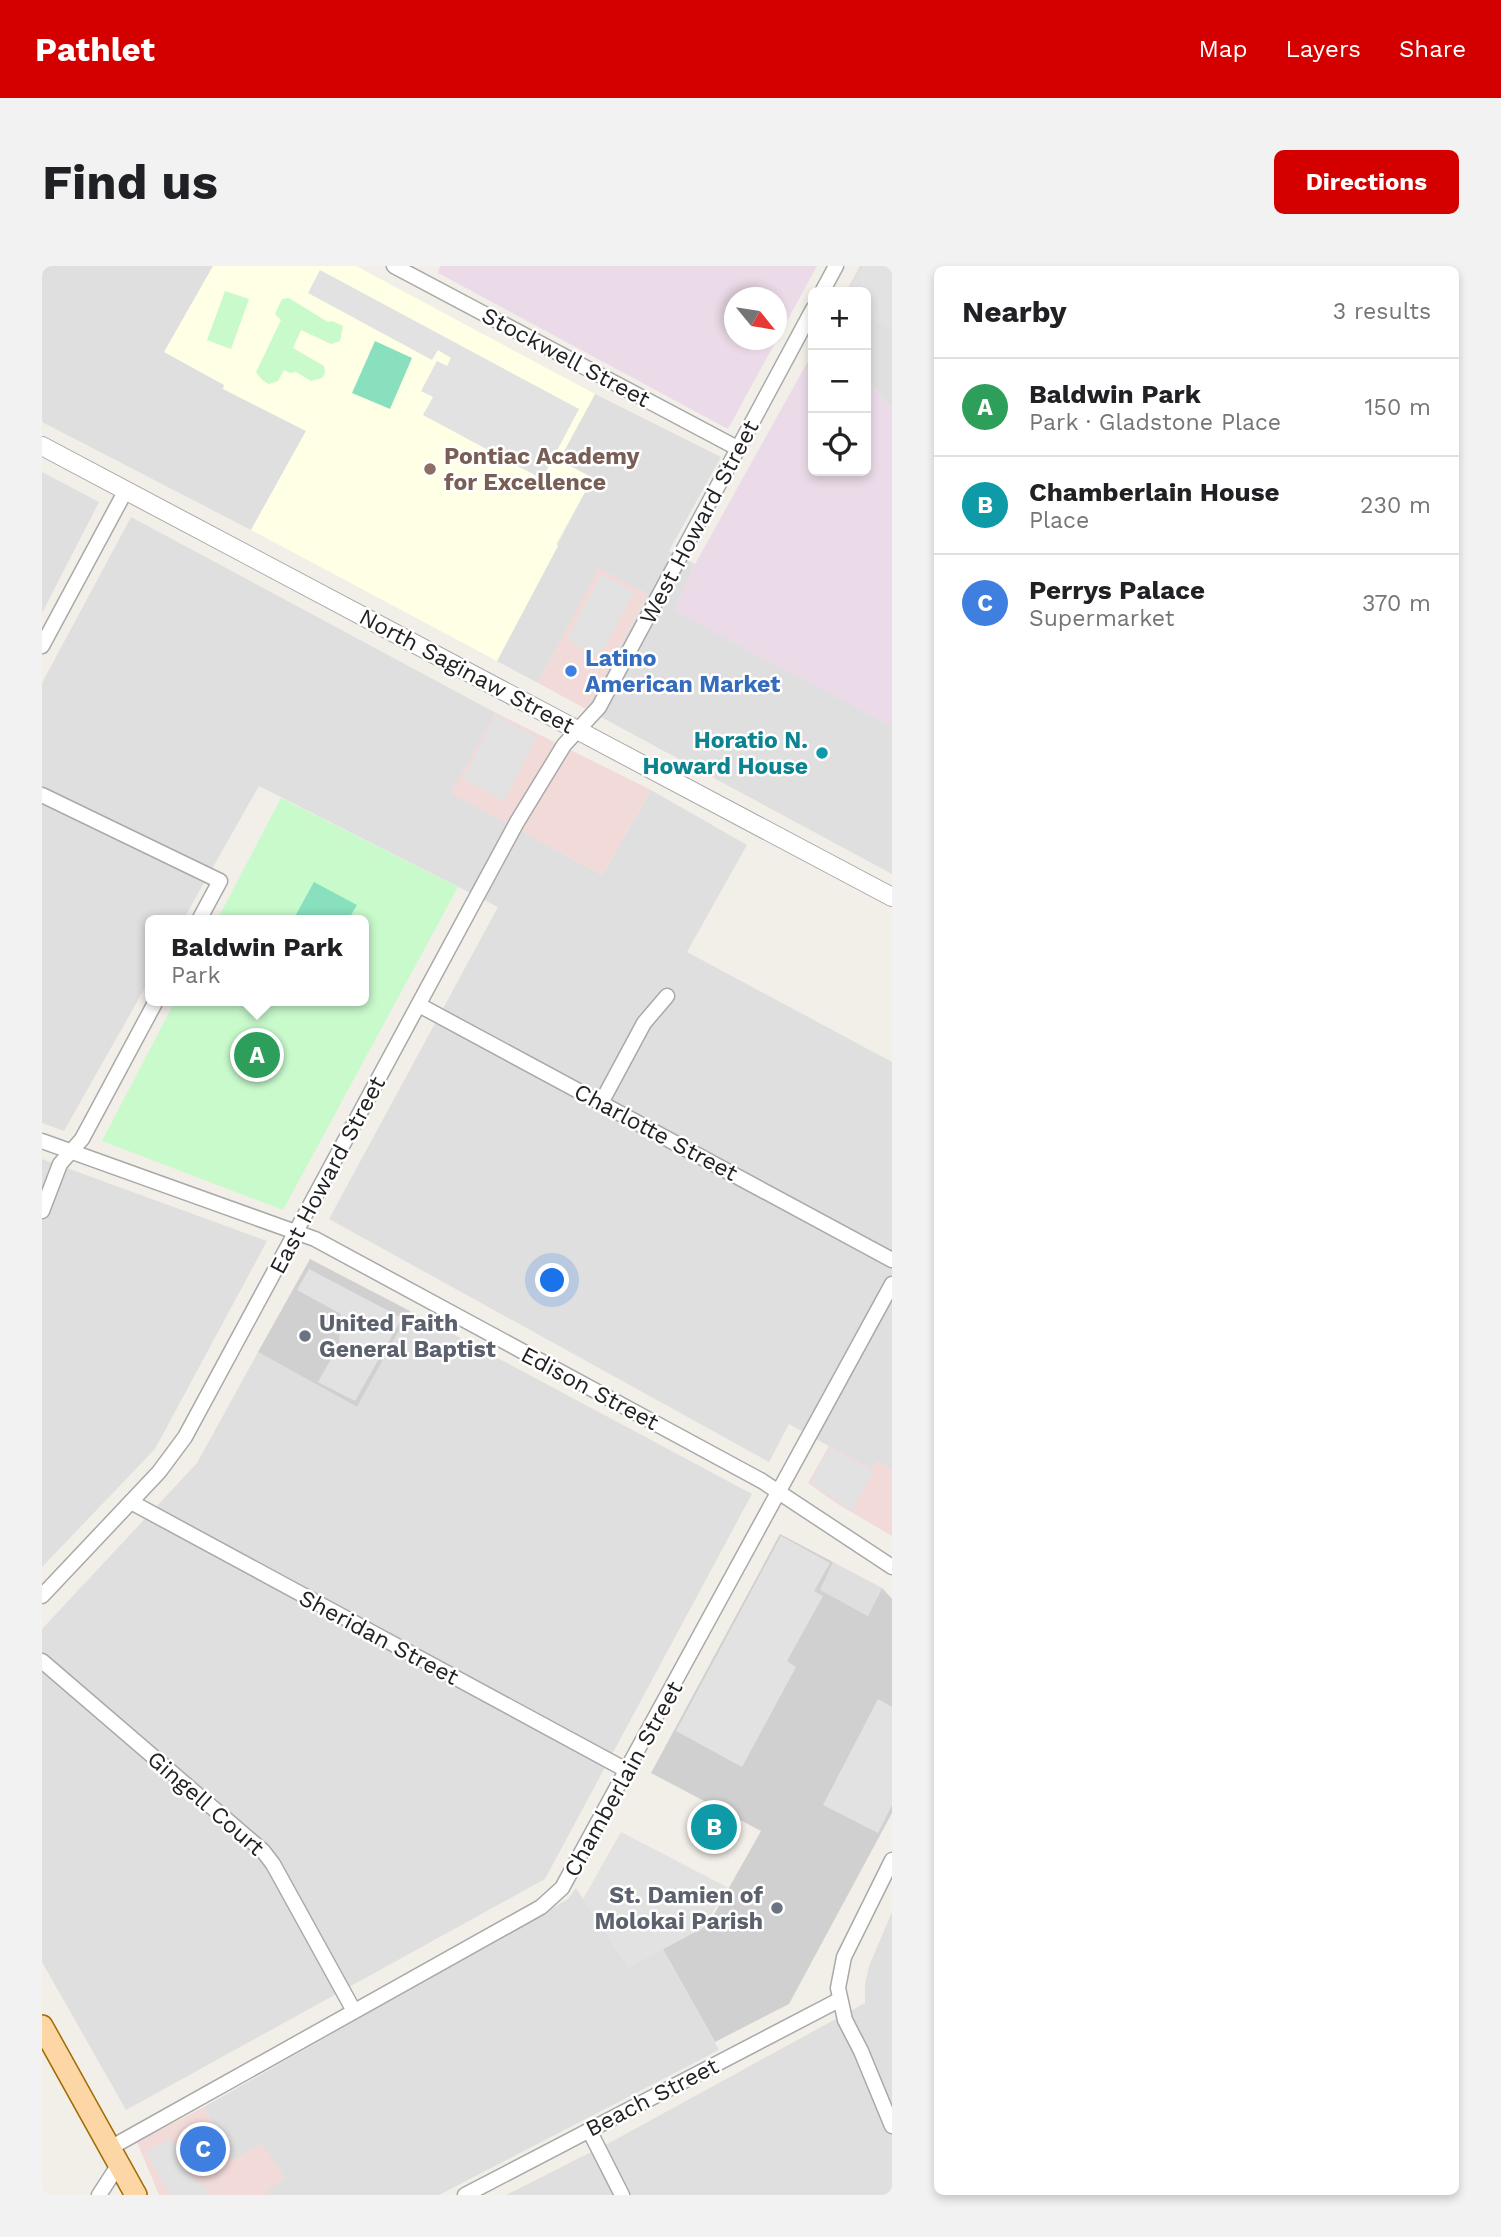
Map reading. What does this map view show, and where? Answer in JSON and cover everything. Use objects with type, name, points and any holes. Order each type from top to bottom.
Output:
[{"type":"main road","points":[[42,2026],[136,2195]]},
{"type":"street","name":"Stockwell Street","points":[[394,266],[739,449]]},
{"type":"street","points":[[825,287],[836,266]]},
{"type":"street","name":"West Howard Street","points":[[578,730],[597,710],[808,318]]},
{"type":"street","name":"North Saginaw Street","points":[[42,446],[892,897]]},
{"type":"street","points":[[42,646],[126,490]]},
{"type":"street","name":"East Howard Street","points":[[42,1596],[165,1465],[185,1437],[542,779],[564,745],[578,730]]},
{"type":"street","points":[[42,795],[220,881],[202,915]]},
{"type":"street","points":[[601,1103],[643,1023],[667,996]]},
{"type":"street","name":"Charlotte Street","points":[[419,1004],[892,1260]]},
{"type":"street","points":[[42,1211],[60,1164],[82,1139],[153,1006]]},
{"type":"street","name":"Edison Street","points":[[42,1141],[315,1239],[779,1492],[892,1567]]},
{"type":"street","name":"Chamberlain Street","points":[[99,2195],[115,2156],[354,2011],[553,1898],[570,1878],[892,1283]]},
{"type":"street","name":"Sheridan Street","points":[[131,1502],[628,1771]]},
{"type":"street","name":"Gingell Court","points":[[42,1661],[263,1851],[354,2011]]},
{"type":"street","points":[[892,1860],[844,1957],[839,1976],[839,2000],[845,2020],[888,2102],[892,2126]]},
{"type":"street","name":"Beach Street","points":[[465,2195],[839,2000]]},
{"type":"street","points":[[589,2130],[622,2195]]},
{"type":"shaded area","points":[[42,266],[213,266],[165,352],[225,385],[224,389],[306,431],[251,530],[42,422]]},
{"type":"shaded area","name":"Pontiac Academy for Excellence","points":[[213,266],[356,266],[595,394],[559,460],[593,478],[556,544],[558,546],[497,661],[251,530],[306,431],[223,389],[224,385],[164,352]]},
{"type":"shaded area","points":[[440,266],[817,266],[787,321],[787,287],[724,287],[724,350],[771,350],[728,429],[438,273]]},
{"type":"shaded area","points":[[860,266],[892,266],[892,409],[871,383],[871,287],[849,287]]},
{"type":"shaded area","points":[[863,266],[892,266],[892,330],[871,319],[871,287],[852,287]]},
{"type":"shaded area","points":[[320,270],[579,409],[542,479],[423,415],[433,397],[421,391],[437,361],[447,366],[451,358],[438,350],[432,360],[308,293]]},
{"type":"shaded area","points":[[808,361],[808,476],[871,476],[871,383],[892,409],[892,726],[674,611],[695,564]]},
{"type":"shaded area","points":[[595,394],[721,457],[669,551],[695,564],[675,611],[892,726],[892,874],[586,709],[648,594],[599,569],[538,683],[497,661],[592,478],[559,461]]},
{"type":"shaded area","points":[[42,472],[99,502],[42,613]]},
{"type":"shaded area","points":[[131,517],[496,713],[452,793],[602,875],[651,790],[747,845],[687,952],[892,1062],[892,1470],[877,1462],[872,1470],[789,1424],[769,1462],[329,1219],[498,907],[259,786],[186,915],[145,915],[145,988],[64,1131],[42,1123],[42,683]]},
{"type":"shaded area","points":[[599,568],[648,594],[586,709],[538,683]]},
{"type":"shaded area","points":[[601,575],[634,592],[599,657],[567,639]]},
{"type":"shaded area","points":[[496,713],[651,790],[602,875],[451,793]]},
{"type":"shaded area","points":[[496,715],[537,737],[504,801],[463,779]]},
{"type":"shaded area","points":[[42,1159],[267,1241],[155,1449],[42,1567]]},
{"type":"shaded area","points":[[310,1259],[410,1311],[357,1407],[258,1352]]},
{"type":"shaded area","points":[[309,1269],[402,1318],[355,1401],[318,1382],[339,1345],[341,1314],[297,1290]]},
{"type":"shaded area","points":[[410,1311],[752,1494],[545,1879],[126,2110],[42,1962],[42,1629],[197,1463],[258,1352],[357,1407]]},
{"type":"shaded area","points":[[829,1446],[872,1470],[877,1462],[892,1470],[892,1536],[808,1483]]},
{"type":"shaded area","points":[[829,1448],[873,1472],[852,1511],[810,1483]]},
{"type":"shaded area","points":[[780,1534],[833,1562],[820,1590],[868,1616],[882,1588],[892,1599],[892,1813],[789,2004],[715,2042],[663,1949],[708,1925],[761,1831],[651,1773]]},
{"type":"shaded area","points":[[781,1536],[830,1563],[814,1591],[823,1596],[787,1661],[796,1667],[742,1767],[676,1731]]},
{"type":"shaded area","points":[[833,1562],[882,1588],[868,1616],[819,1590]]},
{"type":"shaded area","points":[[878,1699],[892,1707],[892,1805],[878,1833],[823,1805]]},
{"type":"shaded area","points":[[621,1832],[727,1887],[705,1926],[628,1968],[583,1899]]},
{"type":"shaded area","points":[[576,1888],[628,1967],[663,1949],[719,2050],[439,2195],[269,2195],[266,2191],[262,2144],[233,2161],[204,2107],[568,1899]]},
{"type":"shaded area","points":[[892,1912],[892,2195],[506,2195],[611,2142],[865,2003],[869,1966]]},
{"type":"shaded area","points":[[204,2107],[233,2161],[262,2144],[285,2178],[267,2191],[269,2195],[159,2195],[137,2142]]},
{"type":"shaded area","points":[[170,2138],[196,2183],[202,2182],[210,2195],[170,2195],[146,2152]]},
{"type":"green space","points":[[225,291],[249,299],[231,349],[207,340]]},
{"type":"green space","points":[[289,298],[328,322],[343,326],[340,341],[331,344],[301,330],[293,348],[324,366],[325,373],[322,378],[311,381],[296,372],[284,370],[278,381],[269,384],[256,372],[281,320],[275,314],[282,299]]},
{"type":"green space","points":[[375,341],[412,358],[390,409],[352,393]]},
{"type":"green space","points":[[281,798],[458,887],[283,1210],[102,1141],[172,1006],[369,1006],[369,915],[220,915]]},
{"type":"green space","points":[[314,882],[357,905],[351,915],[296,915]]},
{"type":"place","name":"Pontiac Academy for Excellence","points":[[430,469]]},
{"type":"place","name":"Latino American Market","points":[[571,671]]},
{"type":"place","name":"Horatio N. Howard House","points":[[822,753]]},
{"type":"place","name":"Baldwin Park","points":[[257,1055]]},
{"type":"place","name":"United Faith General Baptist","points":[[305,1336]]},
{"type":"place","name":"Chamberlain House","points":[[714,1827]]},
{"type":"place","name":"St. Damien of Molokai Parish","points":[[777,1908]]},
{"type":"place","name":"Perrys Palace","points":[[203,2149]]}]
